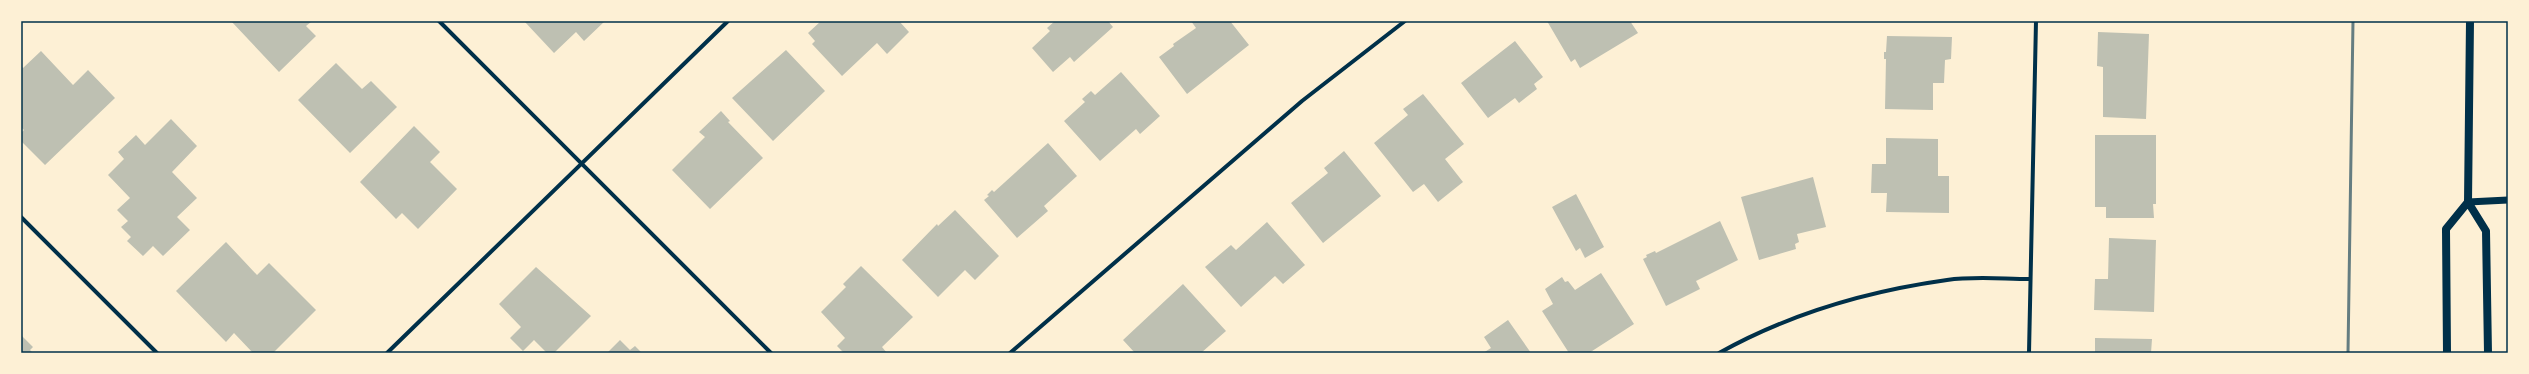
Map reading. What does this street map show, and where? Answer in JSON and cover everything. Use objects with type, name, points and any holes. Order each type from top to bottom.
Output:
[{"type":"main road","points":[[2470,21],[2468,202],[2486,231],[2488,353]]},
{"type":"main road","points":[[2447,353],[2446,229],[2468,202]]},
{"type":"street","points":[[439,21],[771,353]]},
{"type":"street","points":[[387,353],[728,21]]},
{"type":"street","points":[[1010,353],[1302,101],[1405,21]]},
{"type":"street","points":[[2029,353],[2036,21]]},
{"type":"street","points":[[2468,202],[2508,200]]},
{"type":"street","points":[[21,217],[157,353]]},
{"type":"street","points":[[1719,353],[1752,335],[1849,299],[1948,280],[2030,279]]},
{"type":"building","points":[[231,21],[310,21],[311,22],[306,26],[316,36],[279,72]]},
{"type":"building","points":[[524,21],[605,21],[584,41],[576,32],[554,53]]},
{"type":"building","points":[[821,21],[899,21],[909,32],[887,54],[877,43],[842,76],[812,44],[815,41],[808,33]]},
{"type":"building","points":[[1055,21],[1108,21],[1113,27],[1074,62],[1070,57],[1053,72],[1032,48],[1050,31],[1047,28]]},
{"type":"building","points":[[1191,21],[1230,21],[1249,45],[1187,94],[1159,57],[1174,46],[1173,44],[1196,28]]},
{"type":"building","points":[[1547,21],[1630,21],[1638,33],[1580,68],[1575,59],[1571,62]]},
{"type":"building","points":[[2098,32],[2149,34],[2146,119],[2103,117],[2103,67],[2097,66]]},
{"type":"building","points":[[1887,36],[1952,37],[1951,59],[1945,60],[1944,83],[1933,83],[1933,110],[1885,109],[1886,59],[1884,59],[1884,52],[1886,52]]},
{"type":"building","points":[[1515,41],[1543,77],[1534,84],[1537,89],[1519,103],[1515,98],[1488,118],[1461,83]]},
{"type":"building","points":[[786,50],[825,91],[773,141],[732,98]]},
{"type":"building","points":[[41,51],[73,85],[88,70],[115,98],[45,165],[21,141],[21,133],[24,130],[21,127],[21,66],[23,68]]},
{"type":"building","points":[[336,63],[362,89],[371,81],[397,107],[350,153],[298,100]]},
{"type":"building","points":[[1121,72],[1160,116],[1140,134],[1136,129],[1100,161],[1064,121],[1085,102],[1082,99],[1091,91],[1095,95]]},
{"type":"building","points":[[1423,94],[1464,144],[1445,159],[1463,182],[1438,202],[1424,184],[1413,192],[1374,143],[1408,115],[1403,109]]},
{"type":"building","points":[[721,111],[730,121],[728,122],[763,158],[710,209],[672,170],[705,137],[699,132]]},
{"type":"building","points":[[171,119],[197,146],[172,172],[197,198],[177,217],[190,230],[163,256],[153,246],[143,256],[127,241],[131,237],[121,227],[128,221],[117,210],[130,198],[108,175],[124,159],[118,152],[136,135],[145,145]]},
{"type":"building","points":[[414,126],[440,152],[430,162],[457,189],[418,229],[402,213],[396,219],[360,182]]},
{"type":"building","points":[[2095,135],[2156,135],[2156,204],[2153,204],[2154,218],[2106,218],[2106,207],[2095,207]]},
{"type":"building","points":[[1886,138],[1938,139],[1938,176],[1949,176],[1949,213],[1886,212],[1887,193],[1871,193],[1872,164],[1886,164]]},
{"type":"building","points":[[1048,143],[1077,176],[1044,206],[1048,211],[1017,238],[984,200],[989,196],[987,195],[992,190],[994,192]]},
{"type":"building","points":[[1344,151],[1381,196],[1323,243],[1291,203],[1328,173],[1324,168]]},
{"type":"building","points":[[1813,177],[1826,227],[1797,234],[1799,242],[1795,244],[1796,249],[1759,260],[1741,197]]},
{"type":"building","points":[[1576,194],[1604,247],[1585,258],[1580,248],[1576,251],[1552,207]]},
{"type":"building","points":[[955,210],[999,256],[975,280],[965,270],[938,297],[902,260],[937,224],[938,226]]},
{"type":"building","points":[[1720,221],[1738,260],[1696,281],[1700,289],[1666,306],[1643,259],[1647,257],[1646,255],[1655,251],[1656,253]]},
{"type":"building","points":[[1267,222],[1305,265],[1283,284],[1275,276],[1241,307],[1205,267],[1231,245],[1236,250]]},
{"type":"building","points":[[2109,238],[2156,240],[2154,312],[2094,310],[2095,279],[2108,279]]},
{"type":"building","points":[[226,242],[257,275],[269,263],[316,310],[273,353],[253,353],[234,333],[226,342],[176,291]]},
{"type":"building","points":[[861,266],[913,317],[882,347],[887,353],[844,353],[837,346],[845,338],[821,312],[846,287],[843,284]]},
{"type":"building","points":[[536,267],[591,316],[554,353],[547,353],[534,340],[523,351],[510,338],[521,327],[499,304]]},
{"type":"building","points":[[1601,273],[1634,324],[1589,353],[1569,353],[1542,311],[1553,304],[1545,289],[1562,277],[1565,282],[1568,281],[1575,290]]},
{"type":"building","points":[[1183,284],[1226,331],[1201,353],[1135,353],[1123,340]]},
{"type":"building","points":[[1508,320],[1531,353],[1483,353],[1491,348],[1484,337]]},
{"type":"building","points":[[21,335],[33,347],[30,350],[33,353],[21,353]]},
{"type":"building","points":[[2095,338],[2152,339],[2151,353],[2095,353]]},
{"type":"building","points":[[620,340],[630,350],[635,346],[642,353],[607,353]]},
{"type":"railway","points":[[2348,353],[2353,21]]}]
